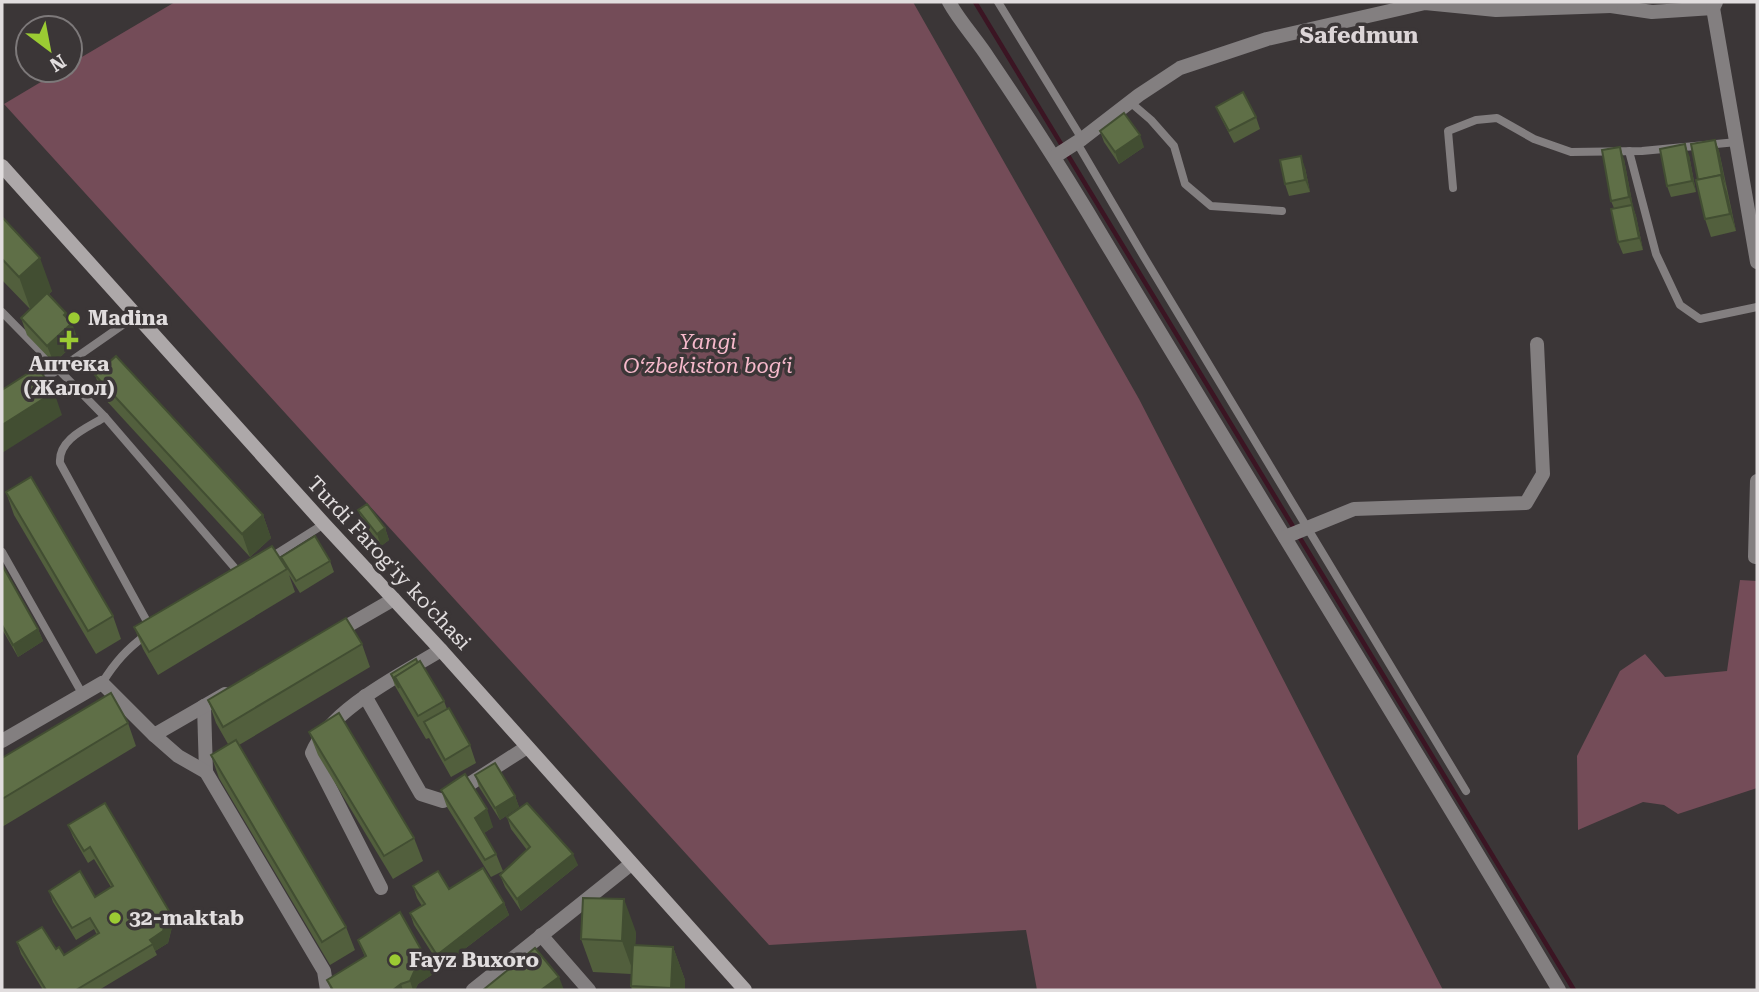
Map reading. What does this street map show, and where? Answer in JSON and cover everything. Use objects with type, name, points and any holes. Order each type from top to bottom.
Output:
[{"type":"main road","name":"Turdi Farog'iy ko'chasi","points":[[2,166],[746,990]]},
{"type":"street","points":[[949,2],[1054,157],[1211,418],[1296,532],[1559,990]]},
{"type":"street","points":[[1054,157],[1180,68],[1267,39],[1425,4],[1441,3],[1496,10],[1611,4],[1652,12],[1714,5],[1757,262]]},
{"type":"street","points":[[1296,532],[1354,509],[1526,503],[1543,474],[1537,344]]},
{"type":"street","points":[[1757,481],[1757,557]]},
{"type":"street","points":[[323,639],[394,599]]},
{"type":"street","points":[[381,888],[312,753],[317,740],[326,729],[365,696],[441,650]]},
{"type":"street","points":[[2,741],[102,683],[178,756],[206,772]]},
{"type":"street","points":[[154,735],[240,686]]},
{"type":"street","points":[[365,696],[421,794],[443,801],[527,747]]},
{"type":"street","points":[[204,706],[206,772],[324,971],[327,990]]},
{"type":"street","points":[[473,990],[631,864]]},
{"type":"street","points":[[541,935],[589,990]]},
{"type":"lane","points":[[998,2],[1151,269],[1296,532],[1466,791]]},
{"type":"lane","points":[[1130,102],[1151,120],[1174,146],[1185,184],[1211,206],[1282,211]]},
{"type":"lane","points":[[1454,188],[1448,131],[1476,120],[1497,118],[1534,139],[1571,152],[1629,151],[1737,142]]},
{"type":"lane","points":[[1629,151],[1656,254],[1680,305],[1700,319],[1757,307]]},
{"type":"lane","points":[[2,312],[105,417],[242,575]]},
{"type":"lane","points":[[36,383],[136,315]]},
{"type":"lane","points":[[105,417],[66,442],[59,455],[60,463],[152,630]]},
{"type":"lane","points":[[265,561],[324,524]]},
{"type":"lane","points":[[2,552],[83,695]]},
{"type":"lane","points":[[230,582],[253,568]]},
{"type":"lane","points":[[102,683],[128,648],[163,623]]},
{"type":"green space","name":"Yangi Oʻzbekiston bogʻi","points":[[175,2],[913,2],[1139,399],[1443,990],[1037,990],[1026,930],[769,945],[4,104],[38,84],[84,84],[84,56]]},
{"type":"green space","points":[[1740,580],[1757,581],[1757,788],[1678,814],[1664,805],[1643,802],[1578,830],[1577,756],[1620,671],[1645,654],[1665,677],[1727,671]]},
{"type":"building","points":[[1243,92],[1256,117],[1229,131],[1216,107]]},
{"type":"building","points":[[1124,113],[1140,135],[1115,152],[1100,131]]},
{"type":"building","points":[[1715,140],[1722,176],[1698,180],[1691,144]]},
{"type":"building","points":[[1685,144],[1692,181],[1667,186],[1660,149]]},
{"type":"building","points":[[1620,147],[1629,197],[1611,201],[1602,150]]},
{"type":"building","points":[[1301,156],[1305,180],[1285,184],[1280,160]]},
{"type":"building","points":[[1721,175],[1730,214],[1705,219],[1696,180]]},
{"type":"building","points":[[1632,205],[1639,238],[1618,242],[1611,209]]},
{"type":"building","points":[[2,217],[40,258],[19,277],[2,259]]},
{"type":"building","points":[[47,293],[72,323],[47,346],[21,318]]},
{"type":"building","points":[[116,356],[263,515],[242,534],[95,375]]},
{"type":"building","points":[[38,367],[54,392],[2,425],[2,390]]},
{"type":"building","points":[[31,477],[113,616],[88,631],[6,492]]},
{"type":"building","points":[[367,504],[385,528],[377,534],[358,510]]},
{"type":"building","points":[[315,536],[330,561],[296,581],[281,557]]},
{"type":"building","points":[[272,546],[287,569],[149,652],[134,627]]},
{"type":"building","points":[[2,565],[38,629],[13,645],[2,625]]},
{"type":"building","points":[[346,618],[362,644],[223,727],[208,700]]},
{"type":"building","points":[[416,659],[418,663],[395,677],[399,688],[391,674]]},
{"type":"building","points":[[420,661],[444,701],[418,716],[395,677]]},
{"type":"building","points":[[111,693],[128,723],[2,799],[2,758]]},
{"type":"building","points":[[449,708],[470,745],[445,760],[424,722]]},
{"type":"building","points":[[339,713],[414,838],[384,856],[309,732]]},
{"type":"building","points":[[236,740],[346,927],[322,942],[211,755]]},
{"type":"building","points":[[495,763],[515,796],[495,808],[475,775]]},
{"type":"building","points":[[465,774],[487,809],[475,818],[496,854],[485,860],[441,790]]},
{"type":"building","points":[[105,803],[169,911],[163,931],[150,940],[153,944],[76,990],[46,990],[17,942],[42,927],[56,949],[59,947],[64,955],[99,933],[90,918],[72,928],[49,891],[80,871],[95,897],[113,886],[90,847],[84,851],[68,825]]},
{"type":"building","points":[[527,803],[573,854],[517,899],[500,875],[530,847],[507,817]]},
{"type":"building","points":[[483,868],[504,903],[437,955],[410,913],[425,904],[413,886],[438,871],[449,889]]},
{"type":"building","points":[[583,898],[624,899],[622,941],[581,939]]},
{"type":"building","name":"Fayz Buxoro","points":[[400,912],[428,962],[414,972],[410,981],[393,990],[333,990],[327,980],[366,956],[358,940]]},
{"type":"building","points":[[633,945],[673,947],[671,988],[631,986]]},
{"type":"building","points":[[535,948],[559,977],[541,990],[483,990]]},
{"type":"waterway","points":[[975,2],[1574,990]]},
{"type":"place","name":"Madina","points":[[74,318]]},
{"type":"place","name":"Аптека (Жалол)","points":[[69,340]]},
{"type":"place","name":"32-maktab","points":[[115,918]]},
{"type":"place","name":"Fayz Buxoro","points":[[395,960]]},
{"type":"district","name":"Safedmun","points":[[1359,35]]}]
